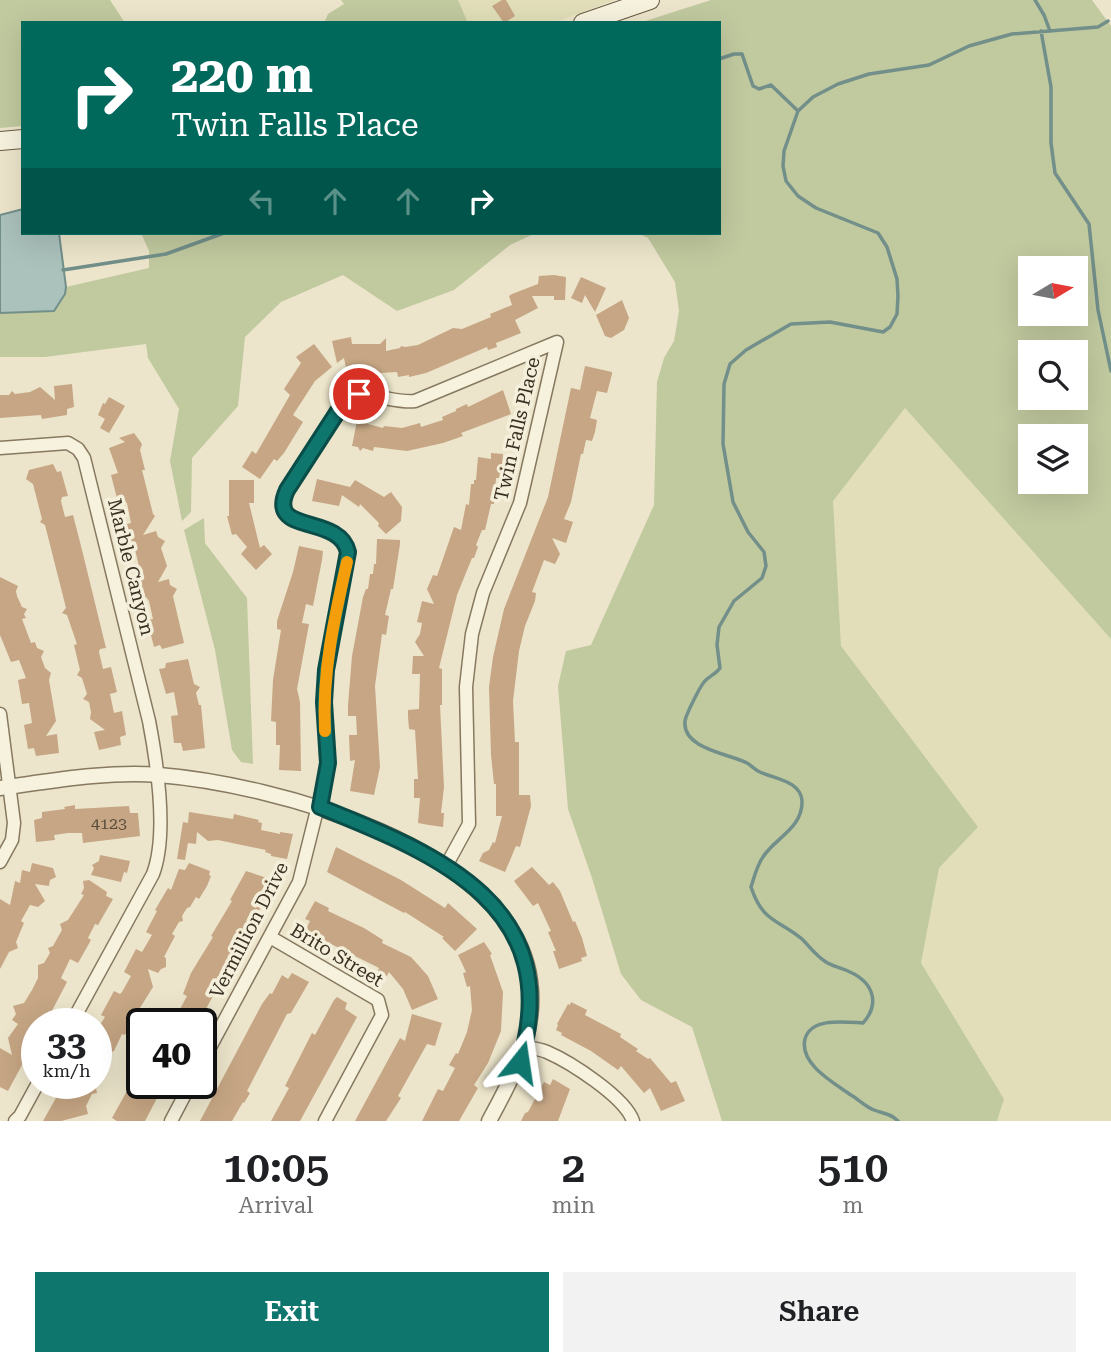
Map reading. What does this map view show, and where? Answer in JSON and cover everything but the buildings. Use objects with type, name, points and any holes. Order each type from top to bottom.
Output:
[{"type":"main road","points":[[589,21],[650,0]]},
{"type":"main road","points":[[0,141],[21,139]]},
{"type":"street","name":"Twin Falls Place","points":[[320,807],[328,763],[324,702],[326,670],[348,552],[339,535],[289,517],[283,506],[287,490],[349,398],[359,394],[415,401],[556,342],[520,503],[483,593],[472,634],[466,687],[469,824],[446,866]]},
{"type":"street","name":"Marble Canyon","points":[[0,448],[68,443],[78,449],[84,458],[149,721],[156,775],[160,843],[158,859],[148,883],[80,1008]]},
{"type":"street","points":[[0,714],[5,787],[14,832],[0,862]]},
{"type":"street","points":[[5,787],[93,777],[156,775],[236,786],[320,807],[446,866],[492,904],[509,927],[528,969],[530,1026],[525,1047],[489,1121]]},
{"type":"street","name":"Vermillion Drive","points":[[217,1035],[299,882],[320,807]]},
{"type":"street","name":"Brito Street","points":[[270,937],[378,1000],[382,1008],[382,1015],[325,1121]]},
{"type":"street","points":[[525,1047],[548,1053],[602,1085],[620,1100],[633,1121]]},
{"type":"street","points":[[15,1121],[28,1099]]},
{"type":"street","points":[[171,1121],[183,1099]]},
{"type":"shaded area","points":[[458,0],[615,0],[558,21],[467,21]]},
{"type":"shaded area","points":[[905,408],[1111,639],[1111,1121],[997,1121],[1004,1099],[921,963],[939,868],[977,827],[841,646],[832,501]]},
{"type":"green space","points":[[0,0],[110,0],[124,21],[21,21],[21,126],[0,128]]},
{"type":"green space","points":[[341,0],[458,0],[467,21],[325,21],[328,14],[344,4]]},
{"type":"green space","points":[[711,0],[1092,0],[1111,26],[1111,639],[905,408],[833,501],[841,646],[978,827],[939,868],[921,963],[1004,1099],[997,1121],[722,1121],[692,1027],[641,1000],[621,974],[568,809],[558,686],[566,651],[591,645],[654,505],[657,382],[664,358],[674,341],[679,311],[675,282],[648,238],[642,235],[721,235],[721,21],[645,21]]},
{"type":"green space","points":[[142,235],[532,235],[510,245],[454,290],[397,311],[343,275],[281,302],[245,337],[238,406],[192,458],[191,512],[182,521],[170,461],[179,409],[148,358],[146,344],[45,357],[0,357],[0,313],[53,311],[65,294],[66,287],[149,268],[149,251]]},
{"type":"green space","points":[[204,518],[205,543],[247,598],[253,764],[241,762],[232,750],[215,650],[184,530]]},
{"type":"water","points":[[21,210],[21,235],[59,235],[66,287],[65,294],[54,311],[0,313],[0,215]]},
{"type":"waterway","points":[[1035,0],[1050,31]]},
{"type":"waterway","points":[[898,1121],[868,1107],[827,1079],[812,1065],[805,1048],[805,1039],[814,1027],[830,1022],[863,1023],[872,1009],[873,1001],[869,988],[858,977],[822,960],[802,939],[766,914],[751,887],[763,857],[798,818],[801,794],[786,782],[699,744],[686,730],[685,721],[696,695],[704,682],[720,668],[717,645],[719,627],[734,601],[762,578],[766,566],[764,552],[748,532],[733,502],[723,444],[724,384],[730,364],[746,350],[791,324],[830,322],[883,332],[890,327],[897,314],[897,279],[887,247],[878,233],[816,208],[798,196],[786,181],[784,151],[798,111],[813,97],[838,84],[869,74],[929,65],[969,46],[1012,34],[1098,27],[1108,21]]},
{"type":"waterway","points":[[1041,31],[1051,87],[1051,143],[1055,173],[1089,224],[1098,310],[1111,371]]},
{"type":"waterway","points":[[721,58],[742,54],[753,86],[759,89],[771,85],[798,111]]},
{"type":"waterway","points":[[63,270],[166,254],[218,235]]},
{"type":"slow traffic","points":[[325,731],[324,702],[329,646],[347,562]]},
{"type":"route","points":[[359,394],[342,405],[287,490],[283,501],[284,510],[289,517],[339,535],[343,538],[348,552],[326,670],[324,702],[328,763],[320,807],[446,866],[481,893],[501,915],[521,951],[530,981],[530,1026],[520,1062]]}]
